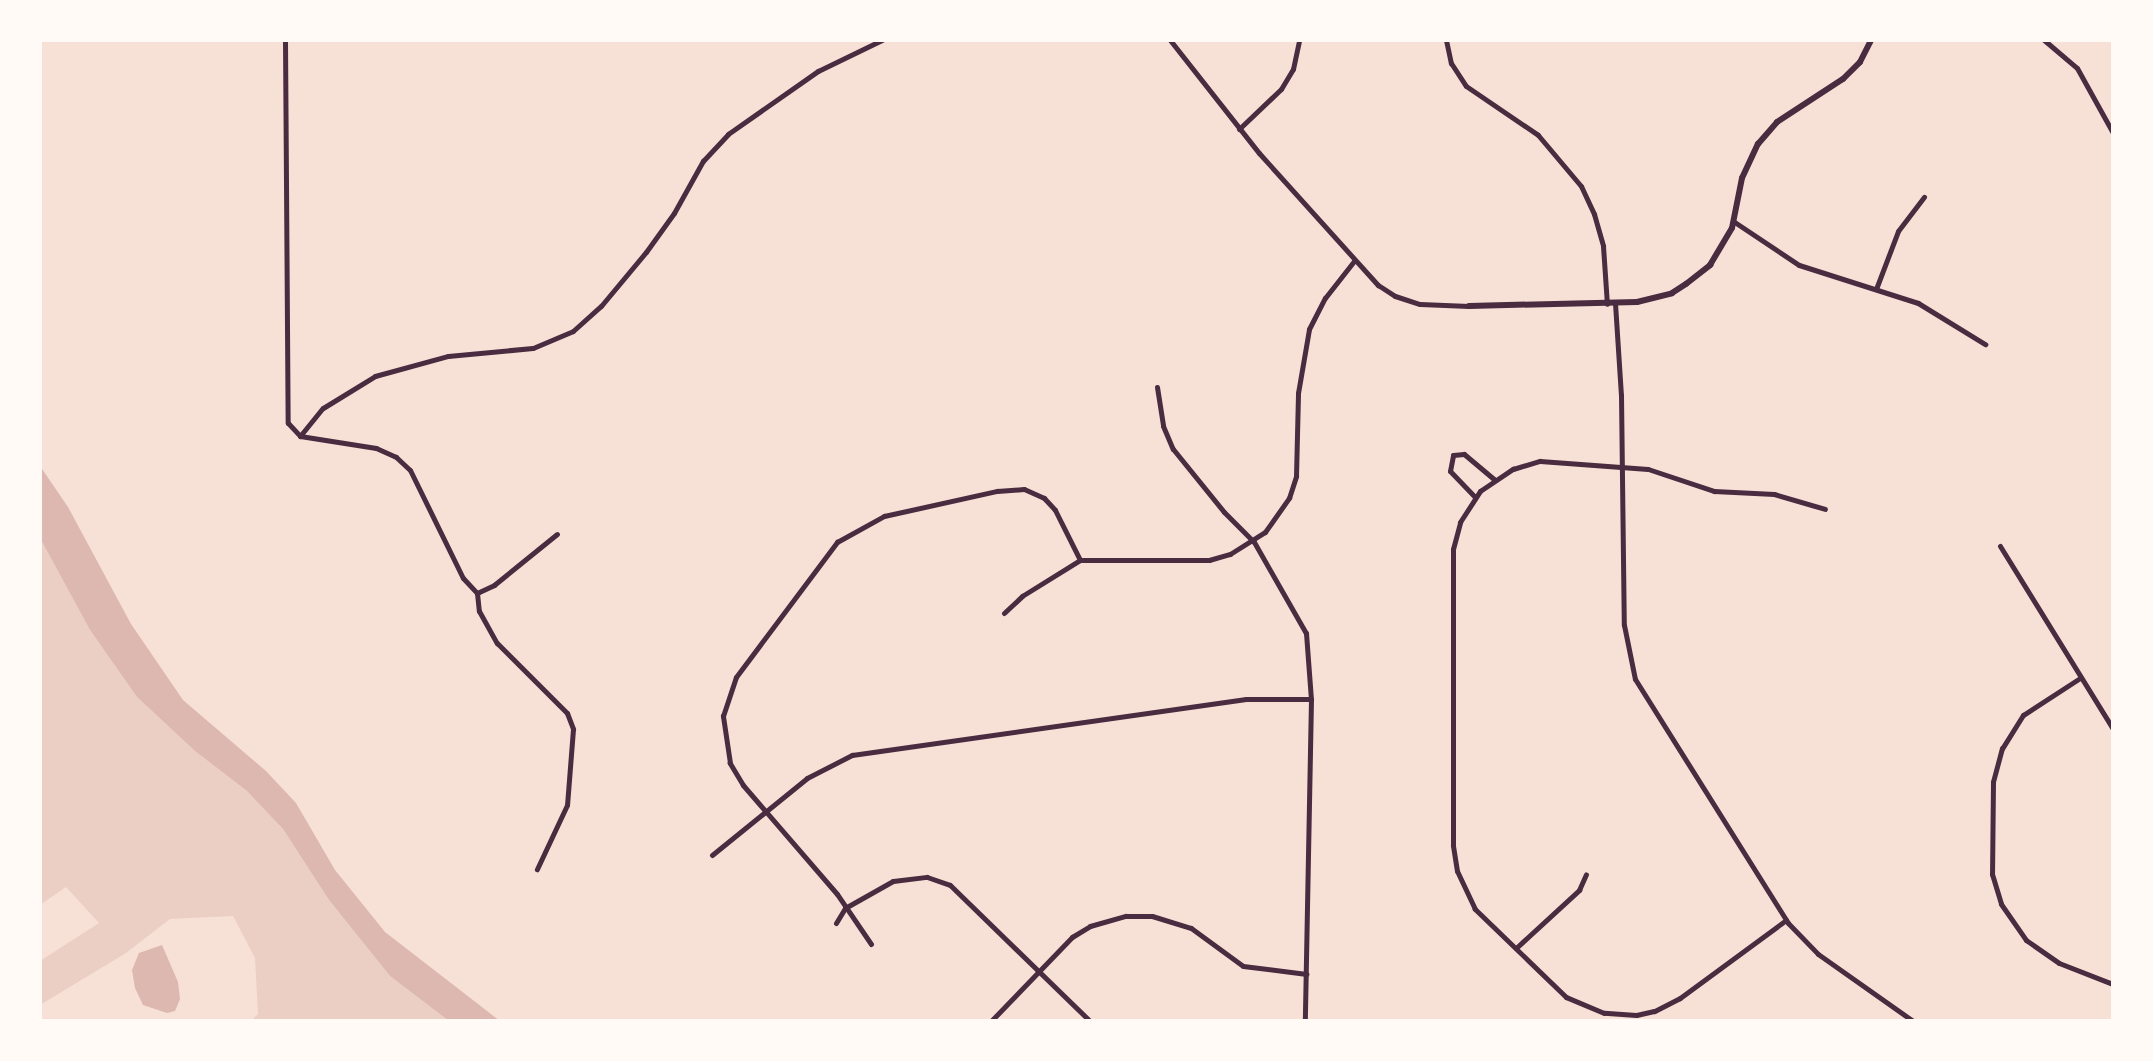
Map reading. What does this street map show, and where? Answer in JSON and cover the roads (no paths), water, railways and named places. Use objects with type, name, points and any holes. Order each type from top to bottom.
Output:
[{"type":"street","points":[[285,40],[287,414],[290,427],[300,436],[367,446],[396,457],[410,470],[463,578],[477,593],[479,611],[497,643],[567,713],[573,729],[567,805],[537,869]]},
{"type":"street","points":[[300,436],[323,408],[375,376],[448,356],[533,348],[573,331],[601,306],[646,252],[674,213],[703,161],[728,134],[818,71],[882,40]]},
{"type":"street","points":[[1170,40],[1239,129],[1354,261],[1395,296],[1424,304],[1469,306],[1611,303],[1653,299],[1686,284],[1710,265],[1733,221],[1742,178],[1758,144],[1777,122],[1843,79],[1860,62],[1871,40]]},
{"type":"street","points":[[1239,129],[1281,89],[1293,69],[1299,40]]},
{"type":"street","points":[[1446,40],[1451,63],[1466,86],[1538,135],[1581,186],[1594,214],[1603,246],[1611,303],[1622,467],[1624,625],[1635,679],[1786,920],[1818,954],[1913,1021]]},
{"type":"street","points":[[2044,40],[2077,68],[2113,133]]},
{"type":"street","points":[[1876,289],[1898,231],[1924,197]]},
{"type":"street","points":[[1733,221],[1799,265],[1931,308],[1985,344]]},
{"type":"street","points":[[1004,613],[1022,596],[1080,560],[1209,560],[1254,542],[1278,518],[1296,476],[1299,379],[1309,329],[1335,284],[1354,261]]},
{"type":"street","points":[[1157,387],[1163,426],[1183,466],[1254,542],[1306,633],[1311,699],[1305,1021]]},
{"type":"street","points":[[1475,497],[1450,471],[1453,455],[1464,454],[1495,480]]},
{"type":"street","points":[[1786,920],[1680,998],[1636,1018],[1604,1013],[1577,1003],[1516,948],[1467,896],[1457,871],[1453,845],[1452,563],[1460,522],[1475,497],[1495,480],[1540,461],[1659,472],[1714,491],[1764,492],[1825,509]]},
{"type":"street","points":[[871,944],[837,894],[764,810],[730,763],[723,716],[725,702],[736,677],[837,542],[884,516],[997,491],[1024,489],[1044,498],[1055,510],[1080,560]]},
{"type":"street","points":[[477,593],[494,585],[557,534]]},
{"type":"street","points":[[2000,546],[2113,729]]},
{"type":"street","points":[[2080,678],[2023,715],[2002,748],[1993,782],[1992,874],[2001,904],[2026,940],[2059,963],[2113,984]]},
{"type":"street","points":[[712,855],[807,778],[852,755],[1246,699],[1311,699]]},
{"type":"street","points":[[1516,948],[1579,890],[1586,874]]},
{"type":"street","points":[[836,923],[845,908],[893,881],[927,877],[950,885],[1090,1021]]},
{"type":"street","points":[[991,1021],[1072,937],[1090,926],[1126,916],[1152,916],[1191,928],[1243,966],[1306,974]]}]
